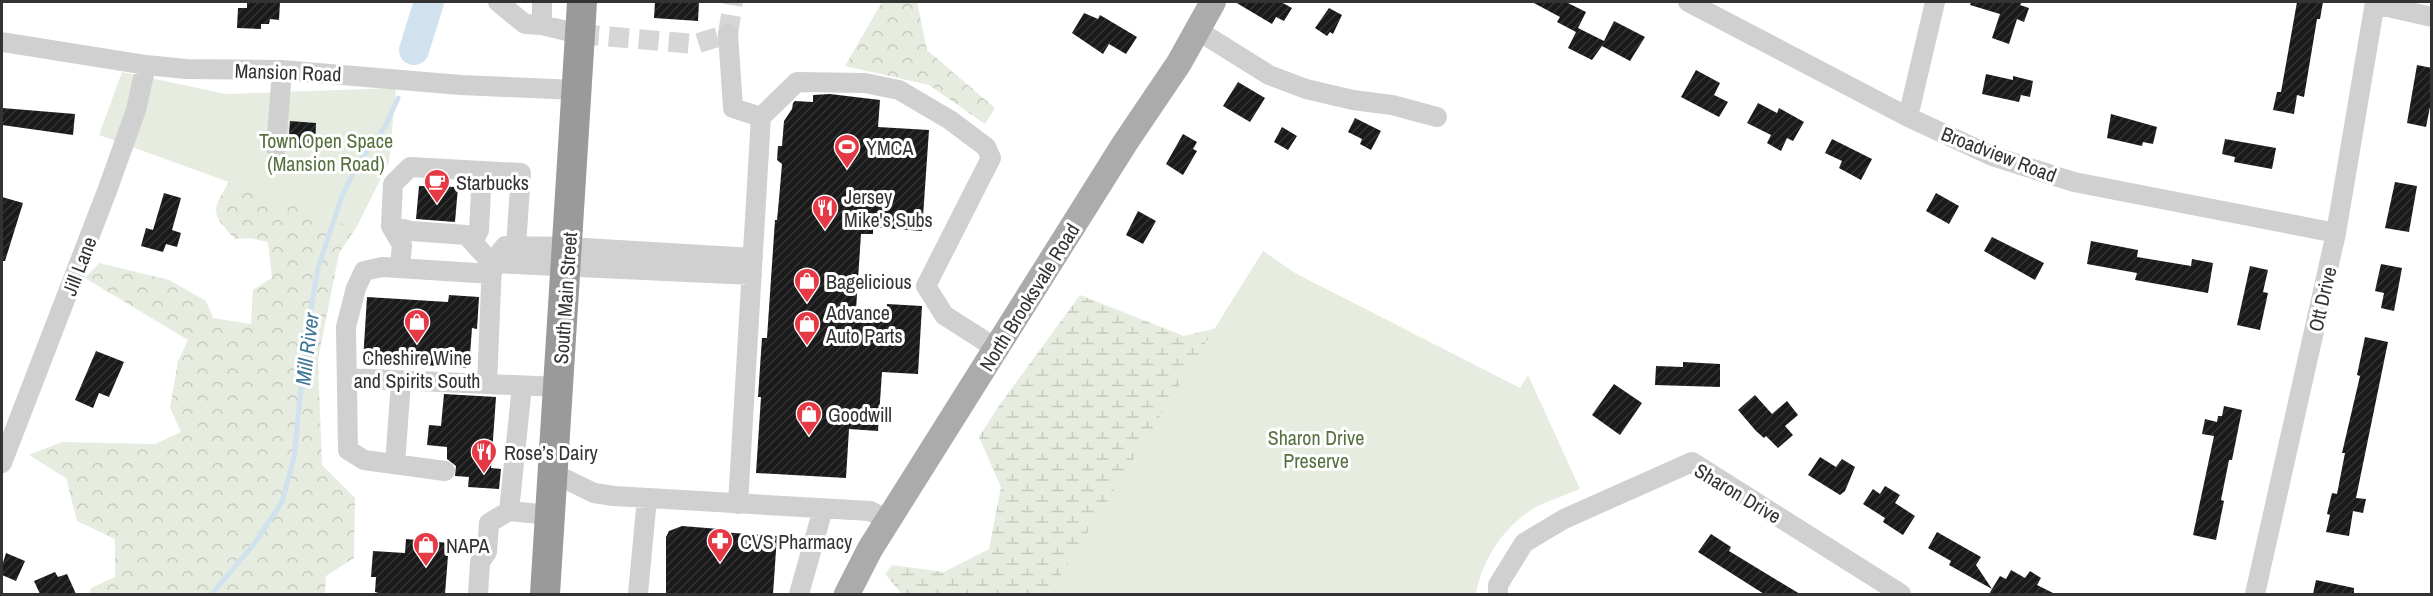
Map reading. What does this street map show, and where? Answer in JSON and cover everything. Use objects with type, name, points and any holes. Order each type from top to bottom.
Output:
[{"type":"highway","name":"South Main Street","points":[[545,594],[582,2]]},
{"type":"main road","name":"North Brooksvale Road","points":[[847,594],[888,520],[1125,143],[1179,63],[1213,2]]},
{"type":"street","points":[[498,2],[525,24],[542,25],[579,34]]},
{"type":"street","points":[[542,2],[542,25]]},
{"type":"street","name":"Broadview Road","points":[[1688,2],[1908,117],[1992,156],[2074,182],[2336,233]]},
{"type":"street","points":[[1908,117],[1935,2]]},
{"type":"street","points":[[2375,3],[2432,16]]},
{"type":"street","name":"Ott Drive","points":[[2255,594],[2336,233],[2375,3]]},
{"type":"street","points":[[1197,30],[1269,75],[1306,89],[1353,100],[1392,105],[1437,117]]},
{"type":"street","points":[[728,34],[733,108],[761,117]]},
{"type":"street","name":"Mansion Road","points":[[2,42],[146,65],[186,69],[282,70],[461,85],[576,90]]},
{"type":"street","name":"Jill Lane","points":[[2,463],[107,191],[136,110],[146,65]]},
{"type":"street","points":[[276,148],[282,70]]},
{"type":"street","points":[[738,504],[761,117],[797,82],[865,83],[899,90],[950,120],[986,147],[991,158],[926,286],[944,315],[997,349]]},
{"type":"street","points":[[400,267],[402,245],[392,226],[390,209],[393,184],[410,167],[521,173],[516,246]]},
{"type":"street","points":[[473,242],[479,230],[482,171]]},
{"type":"street","points":[[392,226],[411,231],[466,236],[492,269]]},
{"type":"street","points":[[487,384],[492,269],[504,246],[516,246],[567,257],[752,266]]},
{"type":"street","points":[[445,471],[363,460],[348,450],[346,327],[356,288],[364,271],[382,267],[492,269],[567,257]]},
{"type":"street","points":[[348,378],[559,387]]},
{"type":"street","points":[[396,464],[401,381]]},
{"type":"street","points":[[509,511],[522,386]]},
{"type":"street","name":"Sharon Drive","points":[[1498,594],[1498,585],[1524,543],[1564,519],[1692,462],[1901,594]]},
{"type":"street","points":[[553,473],[594,493],[614,496],[870,511],[888,520]]},
{"type":"street","points":[[638,594],[647,498]]},
{"type":"street","points":[[799,594],[824,509]]},
{"type":"street","points":[[478,594],[480,562],[487,552],[489,523],[509,511],[550,515]]},
{"type":"green space","points":[[882,2],[917,2],[927,50],[995,108],[985,124],[929,85],[845,66]]},
{"type":"green space","name":"Town Open Space (Mansion Road)","points":[[122,72],[226,94],[396,88],[389,162],[356,228],[99,135]]},
{"type":"green space","points":[[229,182],[356,228],[339,253],[318,360],[322,465],[355,498],[354,558],[326,576],[325,594],[89,594],[91,588],[115,577],[115,539],[77,521],[66,478],[29,455],[62,442],[155,444],[181,432],[170,408],[178,361],[188,340],[85,278],[99,263],[169,280],[206,301],[213,318],[251,324],[253,290],[272,278],[268,242],[250,238],[235,239],[221,223],[216,212],[217,206]]},
{"type":"green space","name":"Sharon Drive Preserve","points":[[1263,251],[1295,273],[1520,388],[1528,375],[1580,489],[1536,507],[1514,523],[1489,556],[1476,594],[1049,594]]},
{"type":"green space","name":"Sharon Drive Preserve","points":[[1080,295],[1184,336],[1268,316],[1511,507],[1464,594],[902,594],[885,574],[892,565],[944,572],[989,549],[1001,487],[979,437],[998,407]]},
{"type":"building","points":[[247,2],[280,2],[279,20],[270,19],[269,24],[261,24],[261,29],[237,28],[238,8],[247,8]]},
{"type":"building","points":[[655,2],[699,2],[698,21],[654,18]]},
{"type":"building","points":[[1235,2],[1281,2],[1292,8],[1284,21],[1276,17],[1272,24]]},
{"type":"building","points":[[1532,2],[1566,2],[1586,12],[1576,32],[1557,22],[1560,17]]},
{"type":"building","points":[[1971,2],[2022,2],[2020,5],[2029,8],[2024,22],[2017,19],[2009,44],[1992,38],[2000,14],[1970,5]]},
{"type":"building","points":[[2297,2],[2323,2],[2320,19],[2317,19],[2304,97],[2297,95],[2294,114],[2273,110],[2277,92],[2281,92]]},
{"type":"building","points":[[1329,8],[1342,15],[1333,34],[1330,32],[1327,36],[1315,28]]},
{"type":"building","points":[[1084,13],[1098,19],[1100,15],[1137,37],[1126,54],[1109,44],[1103,54],[1072,33]]},
{"type":"building","points":[[1614,21],[1645,37],[1630,61],[1602,46],[1592,60],[1568,48],[1578,28],[1604,41]]},
{"type":"building","points":[[2417,65],[2432,68],[2432,97],[2426,127],[2407,123]]},
{"type":"building","points":[[1696,70],[1720,83],[1714,95],[1728,102],[1719,117],[1681,97]]},
{"type":"building","points":[[1986,74],[2013,80],[2013,76],[2033,81],[2030,97],[2021,95],[2019,102],[1982,94]]},
{"type":"building","points":[[1238,82],[1265,98],[1250,122],[1223,106]]},
{"type":"building","points":[[830,94],[880,100],[878,127],[929,130],[922,231],[873,227],[873,234],[861,234],[856,310],[887,312],[887,304],[922,306],[918,374],[882,372],[878,431],[849,429],[846,478],[756,473],[762,338],[767,338],[775,220],[777,220],[782,164],[777,160],[778,146],[782,146],[784,121],[795,101],[813,102],[813,95]]},
{"type":"building","points":[[1758,103],[1777,113],[1779,108],[1804,122],[1793,141],[1787,138],[1781,151],[1767,143],[1771,135],[1747,123]]},
{"type":"building","points":[[2,108],[75,114],[73,135],[2,125]]},
{"type":"building","points":[[2111,114],[2157,127],[2153,144],[2143,142],[2142,146],[2107,138]]},
{"type":"building","points":[[1355,118],[1381,131],[1371,150],[1360,144],[1362,139],[1348,132]]},
{"type":"building","points":[[290,121],[316,123],[315,149],[288,147]]},
{"type":"building","points":[[1282,127],[1297,136],[1288,150],[1274,142]]},
{"type":"building","points":[[1183,134],[1197,142],[1193,149],[1197,151],[1183,175],[1166,164]]},
{"type":"building","points":[[1832,139],[1872,159],[1861,180],[1839,168],[1842,161],[1825,153]]},
{"type":"building","points":[[2225,139],[2276,148],[2272,169],[2234,162],[2235,157],[2222,154]]},
{"type":"building","points":[[2395,182],[2417,186],[2409,232],[2385,228]]},
{"type":"building","name":"Starbucks","points":[[419,186],[458,187],[455,222],[416,219]]},
{"type":"building","points":[[164,193],[181,198],[172,230],[181,233],[177,247],[166,244],[163,252],[141,246],[146,228],[153,230]]},
{"type":"building","points":[[1936,193],[1959,206],[1949,224],[1926,211]]},
{"type":"building","points":[[2,197],[23,203],[5,261],[2,261]]},
{"type":"building","points":[[1138,211],[1156,221],[1143,244],[1126,235]]},
{"type":"building","points":[[1992,237],[2044,263],[2035,280],[1984,251]]},
{"type":"building","points":[[2091,241],[2138,250],[2137,257],[2191,266],[2192,259],[2213,263],[2208,293],[2135,280],[2137,273],[2087,264]]},
{"type":"building","points":[[2381,264],[2402,268],[2394,311],[2381,308],[2384,293],[2375,291]]},
{"type":"building","points":[[2250,266],[2268,270],[2263,292],[2268,293],[2260,330],[2237,325]]},
{"type":"building","name":"Cheshire Wine and Spirits South","points":[[449,295],[479,297],[477,329],[472,328],[469,368],[363,361],[367,297],[448,302]]},
{"type":"building","points":[[2365,337],[2388,342],[2356,498],[2366,499],[2363,513],[2353,511],[2349,536],[2326,532],[2330,515],[2327,514],[2332,493],[2337,494],[2345,453],[2342,453],[2360,376],[2357,375]]},
{"type":"building","points":[[96,351],[124,362],[109,397],[99,393],[93,408],[75,400]]},
{"type":"building","points":[[1683,362],[1720,364],[1720,387],[1655,385],[1656,366],[1683,367]]},
{"type":"building","points":[[1614,384],[1642,403],[1620,435],[1592,415]]},
{"type":"building","points":[[444,394],[496,397],[491,468],[501,469],[499,489],[468,487],[469,477],[455,476],[456,466],[447,459],[447,447],[427,445],[429,425],[441,426]]},
{"type":"building","points":[[1755,395],[1772,414],[1787,401],[1798,415],[1785,426],[1793,435],[1778,448],[1766,436],[1764,438],[1756,431],[1738,410]]},
{"type":"building","points":[[2224,406],[2242,410],[2221,500],[2224,501],[2216,540],[2193,535],[2214,436],[2202,434],[2205,419],[2217,422],[2218,416],[2222,416]]},
{"type":"building","points":[[1820,457],[1836,467],[1842,459],[1855,467],[1845,491],[1840,495],[1808,475]]},
{"type":"building","points":[[1885,486],[1900,495],[1895,503],[1915,516],[1903,535],[1883,522],[1885,518],[1863,504],[1873,489],[1880,494]]},
{"type":"building","name":"CVS Pharmacy","points":[[682,526],[719,529],[719,532],[777,536],[773,594],[666,594],[666,537],[669,531]]},
{"type":"building","points":[[1937,532],[1981,557],[1976,565],[1992,589],[1949,565],[1951,561],[1928,548]]},
{"type":"building","points":[[1711,534],[1731,547],[1729,551],[1800,594],[1764,594],[1698,552]]},
{"type":"building","name":"NAPA","points":[[406,539],[449,543],[445,594],[375,592],[376,577],[371,577],[373,551],[405,553]]},
{"type":"building","points":[[6,553],[25,561],[16,581],[2,575]]},
{"type":"building","points":[[2011,570],[2025,578],[2030,571],[2041,578],[2037,585],[2055,594],[1989,594],[2000,576],[2006,579]]},
{"type":"building","points":[[55,572],[58,577],[67,574],[76,594],[40,594],[34,581]]},
{"type":"building","points":[[2316,580],[2354,588],[2354,594],[2313,594]]},
{"type":"waterway","name":"Mill River","points":[[414,50],[429,2]]},
{"type":"waterway","name":"Mill River","points":[[212,594],[254,544],[282,502],[294,457],[306,339],[318,268],[342,196],[358,163],[385,127],[398,98]]},
{"type":"tunnel","points":[[579,34],[695,44],[728,34],[733,2]]},
{"type":"place","name":"YMCA","points":[[847,170]]},
{"type":"place","name":"Starbucks","points":[[437,205]]},
{"type":"place","name":"Jersey Mike's Subs","points":[[825,231]]},
{"type":"place","name":"Bagelicious","points":[[807,304]]},
{"type":"place","name":"Cheshire Wine and Spirits South","points":[[417,345]]},
{"type":"place","name":"Advance Auto Parts","points":[[807,347]]},
{"type":"place","name":"Goodwill","points":[[809,437]]},
{"type":"place","name":"Rose’s Dairy","points":[[484,475]]},
{"type":"place","name":"CVS Pharmacy","points":[[720,564]]},
{"type":"place","name":"NAPA","points":[[426,568]]}]
